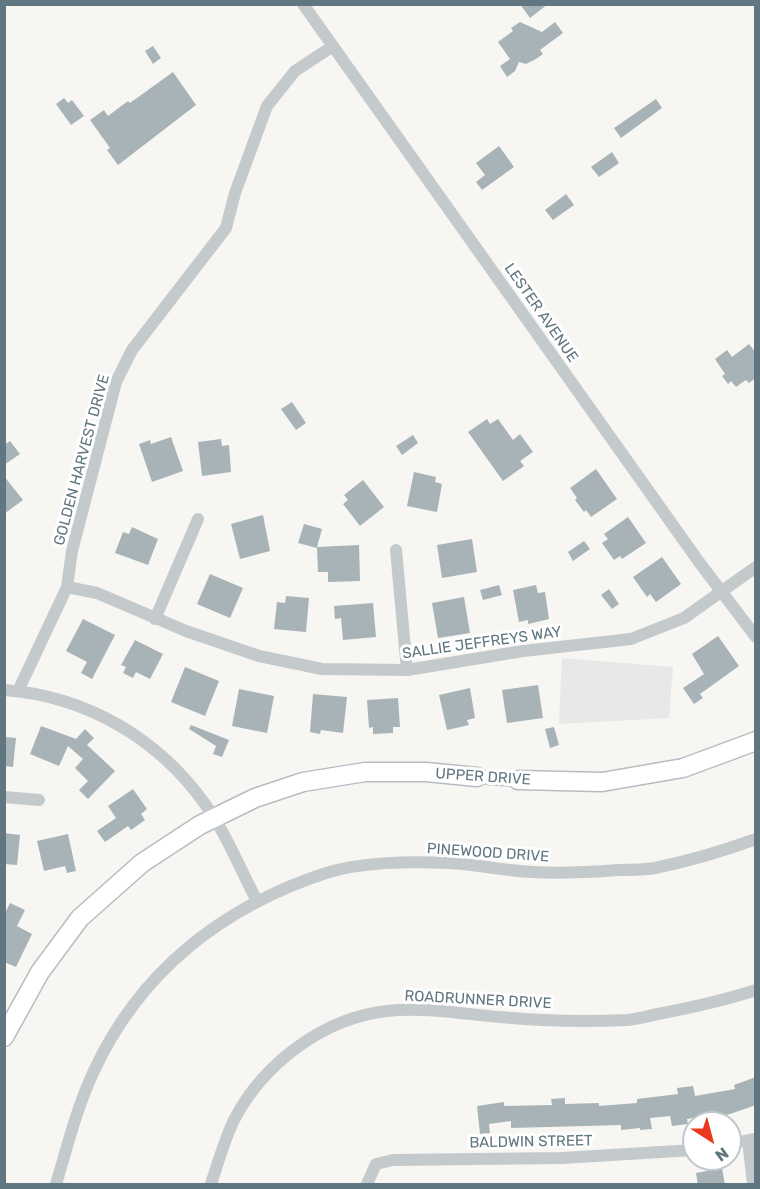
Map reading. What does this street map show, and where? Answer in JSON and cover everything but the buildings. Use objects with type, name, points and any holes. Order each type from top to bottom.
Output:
[{"type":"main road","name":"UPPER DRIVE","points":[[518,780],[602,782],[683,768],[756,741]]},
{"type":"main road","name":"UPPER DRIVE","points":[[4,1037],[40,972],[80,918],[142,863],[213,818],[255,798],[303,782],[365,772],[426,772],[477,777]]},
{"type":"street","name":"LESTER AVENUE","points":[[303,4],[756,637]]},
{"type":"street","name":"GOLDEN HARVEST DRIVE","points":[[18,691],[68,587],[72,551],[116,382],[132,350],[226,228],[242,173],[267,106],[295,71],[333,46]]},
{"type":"street","points":[[156,619],[198,519]]},
{"type":"street","points":[[396,550],[407,670]]},
{"type":"street","name":"SALLIE JEFFREYS WAY","points":[[68,587],[97,593],[156,619],[259,657],[322,669],[407,670],[524,651],[631,639],[684,618],[756,567]]},
{"type":"street","points":[[4,690],[42,695],[80,706],[139,737],[168,760],[213,818],[256,901]]},
{"type":"street","name":"UPPER DRIVE","points":[[477,777],[518,780]]},
{"type":"street","points":[[4,797],[39,800]]},
{"type":"street","name":"PINEWOOD DRIVE","points":[[56,1185],[93,1073],[123,1018],[154,979],[182,951],[226,918],[256,901],[328,873],[386,863],[448,863],[533,872],[608,871],[653,868],[725,850],[756,839]]},
{"type":"street","name":"ROADRUNNER DRIVE","points":[[211,1185],[234,1120],[270,1070],[293,1050],[329,1028],[359,1017],[386,1011],[413,1010],[515,1018],[630,1020],[719,1002],[756,990]]},
{"type":"street","points":[[752,1139],[753,1185]]},
{"type":"street","name":"BALDWIN STREET","points":[[367,1185],[376,1164],[393,1160],[562,1158],[682,1151]]},
{"type":"shaded area","points":[[562,658],[673,667],[669,718],[559,724]]}]
